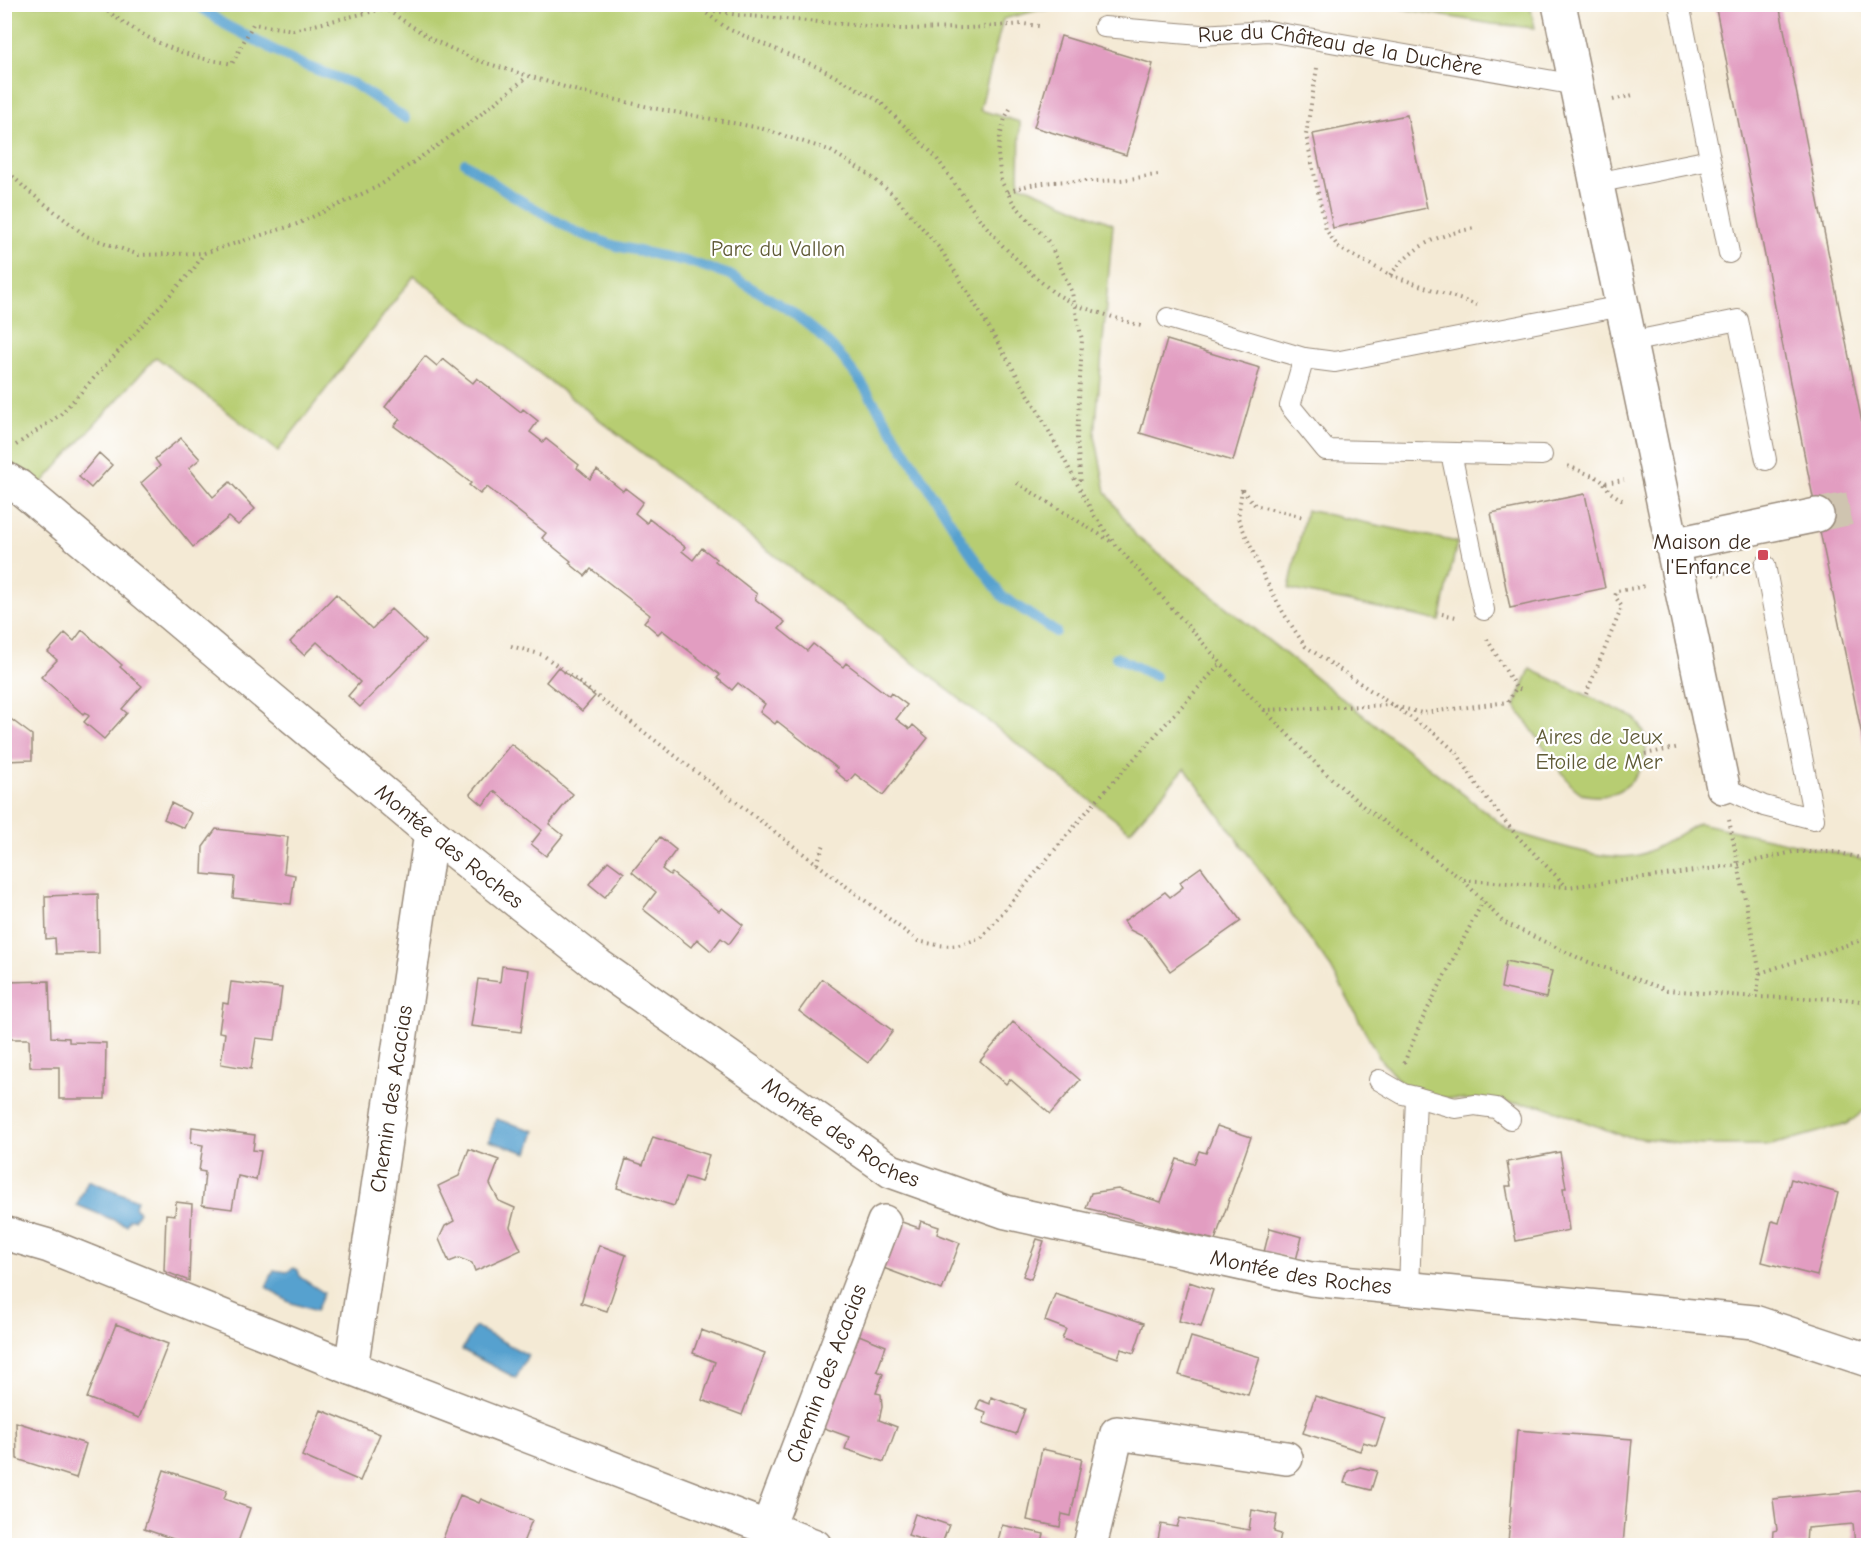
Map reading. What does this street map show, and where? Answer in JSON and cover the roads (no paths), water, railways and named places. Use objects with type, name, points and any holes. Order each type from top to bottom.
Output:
[{"type":"street","points":[[1559,4],[1723,787]]},
{"type":"street","name":"Montée des Roches","points":[[4,478],[18,486],[431,832],[599,966],[891,1171],[1006,1212],[1311,1279],[1754,1322],[1869,1360]]},
{"type":"street","points":[[1672,545],[1817,515]]},
{"type":"street","name":"Chemin des Acacias","points":[[351,1368],[431,832]]},
{"type":"street","name":"Chemin des Acacias","points":[[768,1527],[884,1222]]},
{"type":"street","points":[[4,1233],[49,1246],[351,1368],[815,1545]]},
{"type":"street","points":[[1090,1545],[1117,1433],[1286,1458]]},
{"type":"lane","points":[[1679,4],[1729,253]]},
{"type":"lane","name":"Rue du Château de la Duchère","points":[[1104,27],[1201,34],[1268,32],[1576,85]]},
{"type":"lane","points":[[1596,183],[1710,160]]},
{"type":"lane","points":[[1168,318],[1304,358],[1335,362],[1622,306]]},
{"type":"lane","points":[[1630,342],[1738,320],[1766,460]]},
{"type":"lane","points":[[1304,358],[1290,406],[1326,450],[1542,455]]},
{"type":"lane","points":[[1451,453],[1484,610]]},
{"type":"lane","points":[[1723,787],[1764,806],[1814,819],[1765,565]]},
{"type":"lane","points":[[1379,1080],[1403,1094],[1455,1108],[1475,1105],[1496,1108],[1510,1119]]},
{"type":"lane","points":[[1410,1288],[1416,1097]]},
{"type":"water","points":[[496,1119],[535,1131],[528,1153],[489,1141]]},
{"type":"water","points":[[88,1180],[137,1200],[135,1206],[139,1212],[134,1219],[129,1219],[126,1225],[77,1205]]},
{"type":"water","points":[[293,1268],[298,1270],[300,1277],[324,1293],[316,1311],[289,1302],[266,1287],[274,1270],[287,1272]]},
{"type":"water","points":[[475,1327],[528,1355],[516,1378],[462,1350]]},
{"type":"waterway","points":[[196,4],[224,24],[301,64],[354,84],[405,118]]},
{"type":"waterway","points":[[465,163],[510,194],[576,232],[616,246],[693,263],[730,275],[789,310],[818,333],[839,354],[861,382],[969,551],[1002,596],[1056,632]]},
{"type":"waterway","points":[[1116,657],[1155,676]]},
{"type":"tunnel","points":[[1817,515],[1868,505]]},
{"type":"place","name":"Maison de l'Enfance","points":[[1763,555]]},
{"type":"park label","name":"Parc du Vallon","points":[[778,249]]},
{"type":"park label","name":"Aires de Jeux Etoile de Mer","points":[[1599,750]]}]
